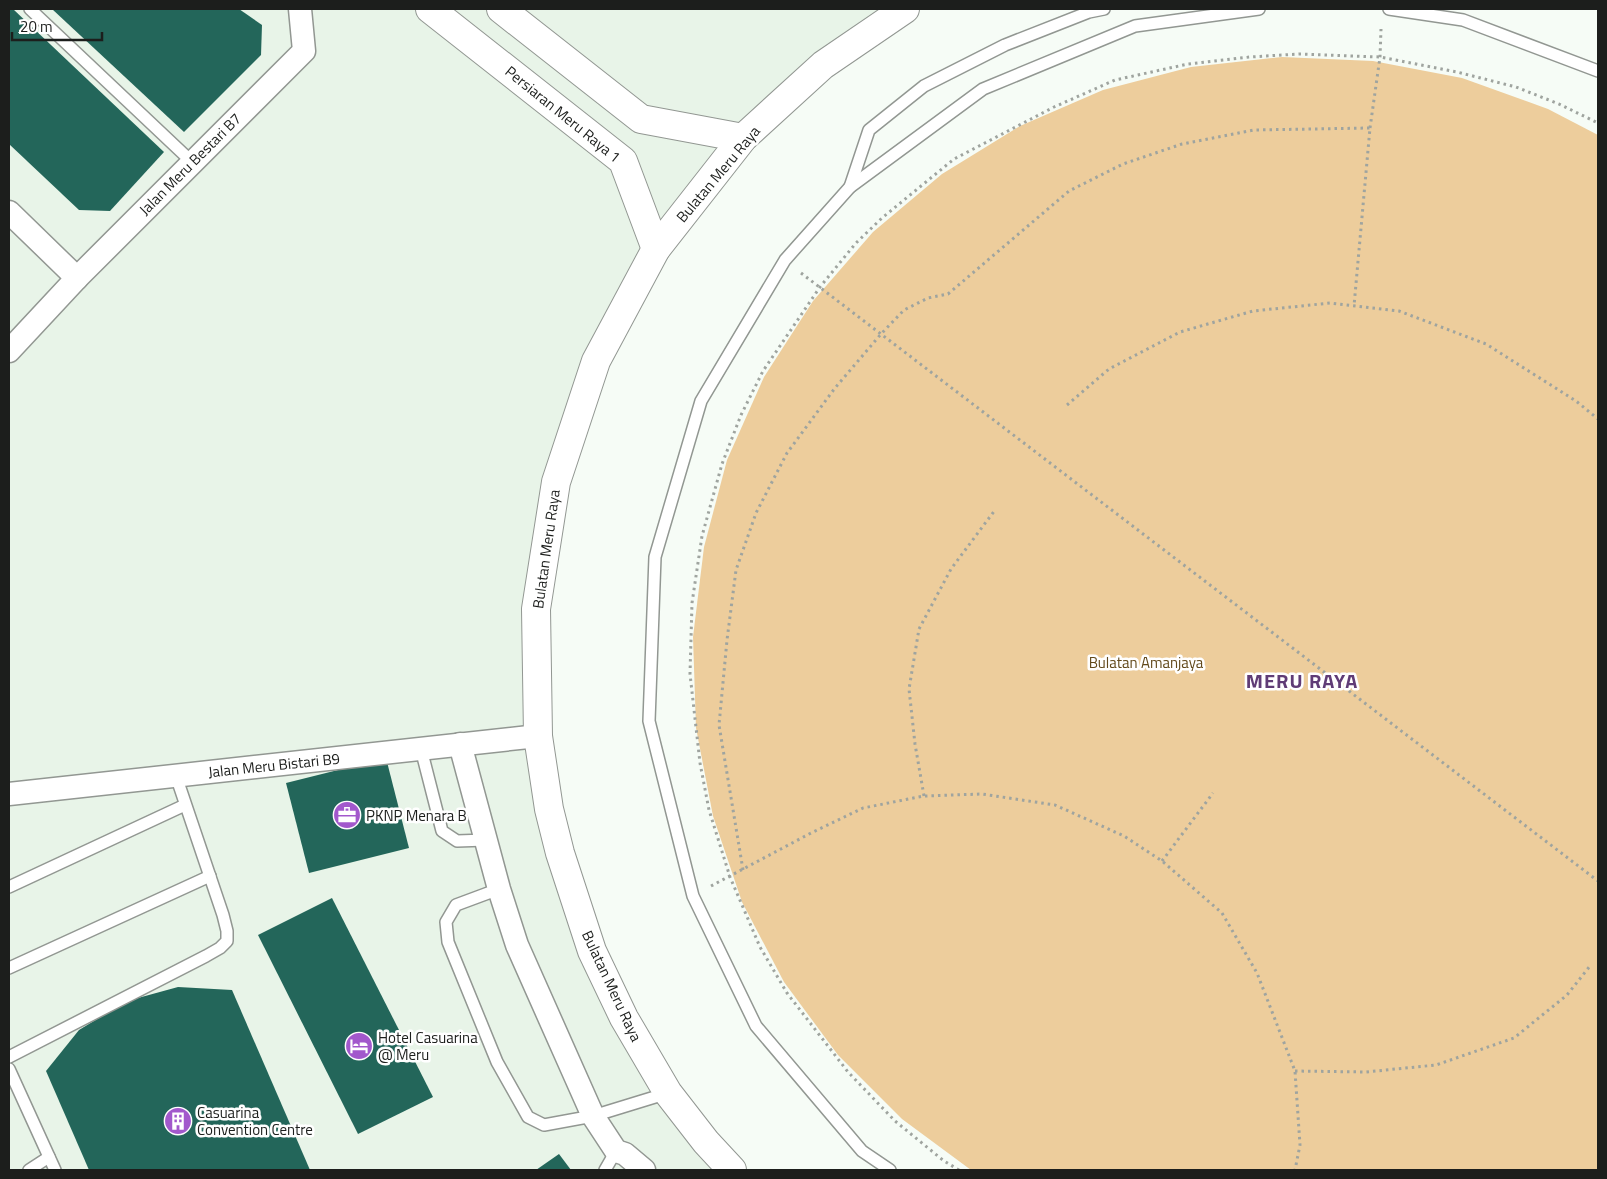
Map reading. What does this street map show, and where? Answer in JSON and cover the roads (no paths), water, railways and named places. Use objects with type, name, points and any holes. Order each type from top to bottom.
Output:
[{"type":"street","name":"Jalan Meru Bestari B7","points":[[9,351],[77,278],[304,51],[300,9]]},
{"type":"street","name":"Persiaran Meru Raya 1","points":[[430,9],[623,161],[656,248]]},
{"type":"street","points":[[501,9],[641,119],[743,138]]},
{"type":"street","name":"Bulatan Meru Raya","points":[[732,1170],[706,1142],[668,1093],[624,1018],[592,951],[560,852],[549,809],[538,736],[536,608],[556,482],[596,361],[656,248],[743,138],[823,65],[905,9]]},
{"type":"street","points":[[9,212],[77,278]]},
{"type":"street","name":"Jalan Meru Bistari B9","points":[[9,794],[538,736]]},
{"type":"street","points":[[460,744],[516,945],[593,1116],[616,1151],[626,1154],[644,1170]]},
{"type":"lane","points":[[30,9],[192,162]]},
{"type":"lane","points":[[850,187],[869,130],[924,86],[1005,45],[1089,12],[1104,9]]},
{"type":"lane","points":[[890,1170],[862,1151],[756,1026],[693,896],[649,721],[655,558],[701,401],[785,260],[850,187],[983,89],[1136,26],[1259,9]]},
{"type":"lane","points":[[1389,9],[1463,20],[1598,70]]},
{"type":"lane","points":[[421,749],[442,831],[457,841],[486,840]]},
{"type":"lane","points":[[9,1057],[220,948],[227,941],[227,931],[210,876],[176,776]]},
{"type":"lane","points":[[9,887],[185,805]]},
{"type":"lane","points":[[9,968],[210,876]]},
{"type":"lane","points":[[499,889],[456,905],[446,922],[448,942],[497,1062],[528,1117],[544,1125],[593,1116],[668,1093]]},
{"type":"lane","points":[[9,1069],[55,1170]]},
{"type":"lane","points":[[605,1170],[616,1151]]},
{"type":"lane","points":[[29,1170],[49,1157]]},
{"type":"place","name":"PKNP Menara B","points":[[347,815]]},
{"type":"place","name":"Hotel Casuarina @ Meru","points":[[359,1046]]},
{"type":"place","name":"Casuarina Convention Centre","points":[[178,1121]]},
{"type":"district","name":"MERU RAYA","points":[[1302,680]]},
{"type":"park label","name":"Bulatan Amanjaya","points":[[1146,662]]}]
